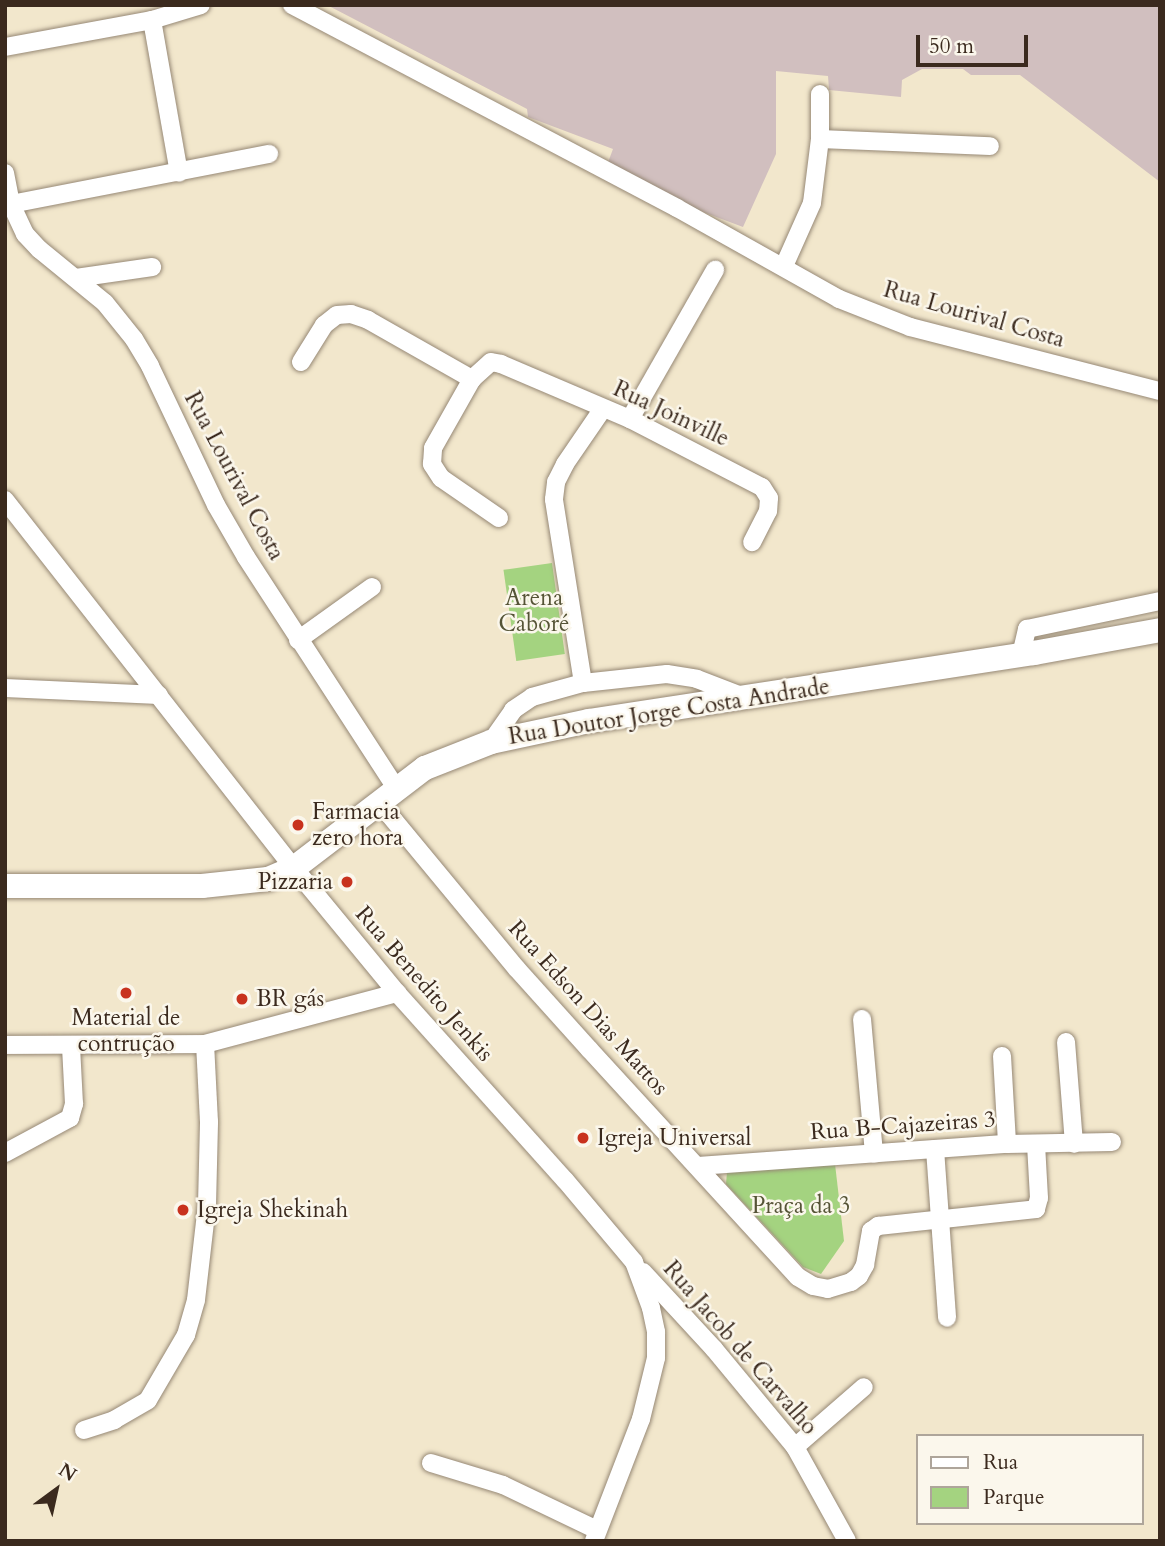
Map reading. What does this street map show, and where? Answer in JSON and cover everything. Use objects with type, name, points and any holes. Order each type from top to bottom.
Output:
[{"type":"main road","name":"Rua Doutor Jorge Costa Andrade","points":[[5,886],[202,886],[268,879],[293,868],[387,794],[448,756],[491,742],[594,720],[747,698],[1160,630]]},
{"type":"street","points":[[5,47],[152,20],[201,5]]},
{"type":"street","name":"Rua Lourival Costa","points":[[292,5],[784,266],[839,299],[910,327],[1160,391]]},
{"type":"street","points":[[152,20],[179,173]]},
{"type":"street","points":[[784,266],[812,203],[820,139],[820,94]]},
{"type":"street","points":[[820,139],[990,146]]},
{"type":"street","points":[[11,204],[269,154]]},
{"type":"street","name":"Rua Lourival Costa","points":[[5,173],[11,204],[25,234],[39,249],[105,303],[134,339],[150,366],[216,505],[387,794]]},
{"type":"street","points":[[76,278],[152,267]]},
{"type":"street","points":[[630,419],[715,270]]},
{"type":"street","points":[[301,362],[324,325],[337,315],[351,314],[368,320],[472,379],[433,448],[432,464],[441,478],[499,518]]},
{"type":"street","name":"Rua Joinville","points":[[472,379],[484,365],[501,364],[602,410],[630,419],[762,487],[769,498],[768,511],[752,542]]},
{"type":"street","points":[[583,682],[554,499],[556,482],[565,464],[602,410]]},
{"type":"street","name":"Rua Benedito Jenkis","points":[[5,500],[293,868],[397,993],[573,1188],[634,1262],[654,1320],[656,1358],[641,1419],[595,1535]]},
{"type":"street","points":[[298,640],[372,587]]},
{"type":"street","points":[[1021,654],[1027,629],[1160,601]]},
{"type":"street","points":[[491,742],[501,723],[532,697],[583,682],[667,674],[697,680],[747,698]]},
{"type":"street","points":[[5,688],[159,695]]},
{"type":"street","name":"Rua Edson Dias Mattos","points":[[387,794],[517,969],[798,1277],[828,1289],[851,1282],[866,1265],[870,1231],[878,1226],[939,1220]]},
{"type":"street","points":[[5,1045],[205,1044],[397,993]]},
{"type":"street","points":[[862,1019],[874,1153]]},
{"type":"street","points":[[1066,1042],[1074,1144]]},
{"type":"street","points":[[84,1430],[132,1412],[148,1400],[186,1335],[201,1264],[207,1205],[209,1122],[205,1044]]},
{"type":"street","points":[[5,1153],[70,1118],[74,1104],[71,1046]]},
{"type":"street","points":[[1002,1056],[1007,1144]]},
{"type":"street","name":"Rua B-Cajazeiras 3","points":[[698,1166],[1007,1144],[1112,1142]]},
{"type":"street","points":[[939,1220],[1036,1209],[1036,1144]]},
{"type":"street","points":[[935,1149],[947,1318]]},
{"type":"street","name":"Rua Jacob de Carvalho","points":[[634,1262],[714,1349],[795,1447],[847,1541]]},
{"type":"street","points":[[795,1447],[864,1387]]},
{"type":"street","points":[[430,1464],[503,1485],[595,1535]]},
{"type":"shaded area","points":[[327,5],[1160,5],[1160,182],[1020,75],[971,75],[963,69],[922,69],[902,80],[901,97],[829,90],[828,76],[776,71],[776,154],[743,227],[703,212],[607,165],[613,149],[528,117],[527,109]]},
{"type":"green space","name":"Arena Caboré","points":[[552,563],[565,654],[516,661],[503,570]]},
{"type":"green space","name":"Praça da 3","points":[[835,1164],[844,1241],[821,1274],[803,1267],[726,1184],[727,1172]]},
{"type":"place","name":"Farmacia zero hora","points":[[298,825]]},
{"type":"place","name":"Pizzaria","points":[[347,882]]},
{"type":"place","name":"Material de contrução","points":[[126,993]]},
{"type":"place","name":"BR gás","points":[[242,999]]},
{"type":"place","name":"Igreja Universal","points":[[583,1138]]},
{"type":"place","name":"Igreja Shekinah","points":[[183,1210]]}]
